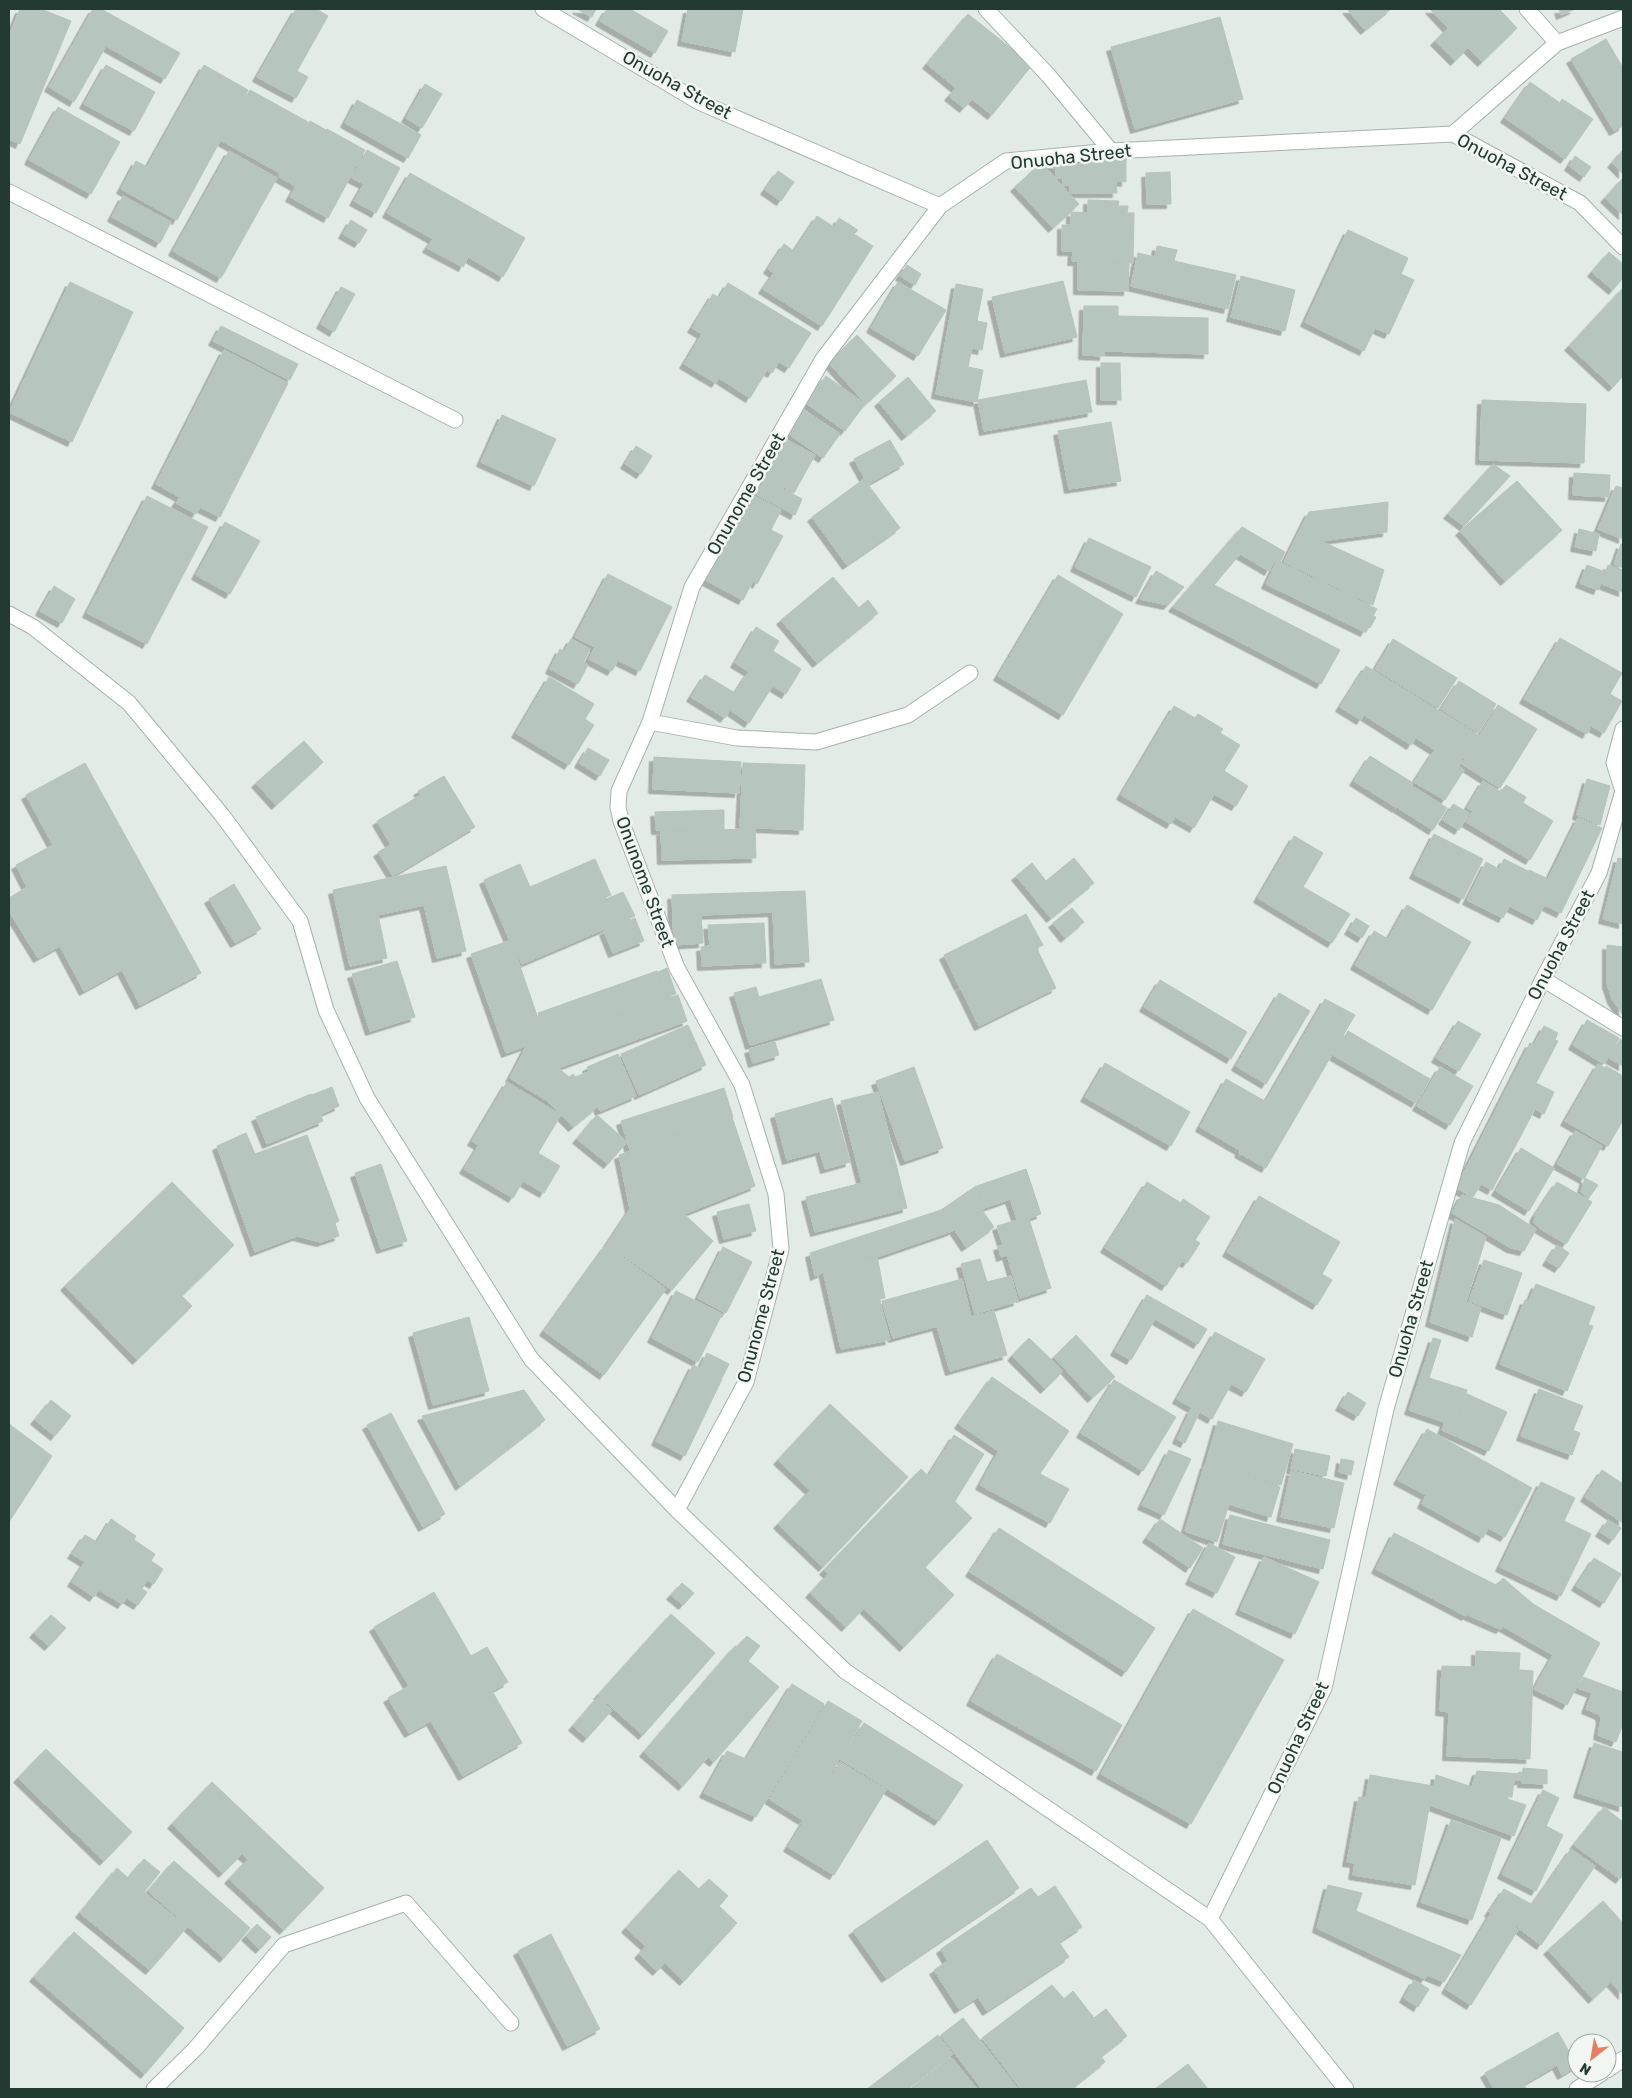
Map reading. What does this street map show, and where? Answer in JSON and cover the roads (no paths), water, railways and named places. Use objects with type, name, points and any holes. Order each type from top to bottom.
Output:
[{"type":"street","name":"Onuoha Street","points":[[543,9],[699,102],[940,206],[1006,161],[1111,151],[1453,134],[1580,203],[1623,246]]},
{"type":"street","points":[[986,9],[1048,75],[1111,151]]},
{"type":"street","points":[[1527,9],[1557,43]]},
{"type":"street","points":[[1453,134],[1557,43],[1623,18]]},
{"type":"street","points":[[9,192],[455,420]]},
{"type":"street","name":"Onunome Street","points":[[677,1510],[746,1382],[781,1250],[776,1194],[742,1085],[677,968],[621,821],[618,807],[619,791],[650,722],[692,587],[824,359],[940,206]]},
{"type":"street","points":[[9,614],[33,627],[129,703],[222,815],[300,921],[326,1010],[368,1098],[531,1360],[677,1510],[845,1671],[1210,1919],[1346,2089]]},
{"type":"street","points":[[650,722],[738,738],[816,742],[908,714],[970,672]]},
{"type":"street","name":"Onuoha Street","points":[[1210,1919],[1324,1688],[1386,1410],[1462,1143],[1543,979],[1600,873],[1623,791],[1614,763],[1623,729]]},
{"type":"street","points":[[1543,979],[1623,1028]]},
{"type":"street","points":[[154,2089],[195,2049],[284,1945],[406,1903],[511,2023]]}]
